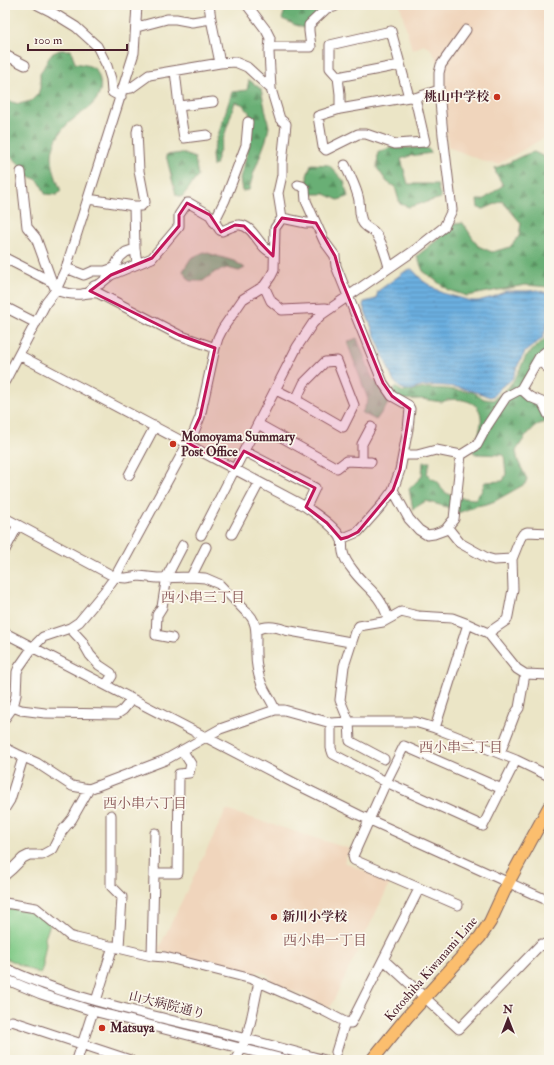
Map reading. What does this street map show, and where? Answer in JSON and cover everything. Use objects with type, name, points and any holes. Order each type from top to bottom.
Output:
[{"type":"main road","name":"Kotoshiba Kiwanami Line","points":[[372,1060],[425,997],[480,937],[490,922],[508,883],[549,807]]},
{"type":"street","points":[[38,5],[48,8],[76,27],[97,46],[107,66],[111,79],[112,92],[122,93],[149,75],[220,63],[235,62],[246,67],[271,90]]},
{"type":"street","points":[[5,381],[54,286],[66,268],[134,53],[137,27],[137,5]]},
{"type":"street","points":[[209,5],[220,63]]},
{"type":"street","points":[[5,718],[13,707],[16,695],[17,672],[21,663],[33,647],[42,637],[70,628],[79,622],[115,577],[188,443],[200,417],[215,348],[223,328],[243,299],[264,286],[274,270],[274,228],[282,218],[278,193],[282,175],[286,124],[280,119],[271,90],[270,38],[266,30],[247,5]]},
{"type":"street","points":[[269,47],[311,47],[308,31],[309,25],[327,8],[337,5]]},
{"type":"street","points":[[137,27],[167,19],[192,22],[211,19]]},
{"type":"street","points":[[201,534],[298,347],[310,328],[321,315],[415,250],[444,226],[452,210],[439,90],[441,65],[466,30]]},
{"type":"street","points":[[340,109],[338,77],[330,68],[330,45],[391,31],[400,65],[412,97],[425,142],[395,144],[366,134],[358,134],[326,150],[323,147],[318,116],[340,109],[412,97],[439,90]]},
{"type":"street","points":[[5,55],[25,65]]},
{"type":"street","points":[[338,77],[400,65]]},
{"type":"street","points":[[175,71],[184,138],[207,135]]},
{"type":"street","points":[[179,106],[213,102]]},
{"type":"street","points":[[214,222],[225,200],[246,145],[248,122]]},
{"type":"street","points":[[88,199],[134,206],[141,206],[145,202],[139,171],[138,128]]},
{"type":"street","points":[[345,165],[360,203],[359,213],[364,224],[375,232],[386,255],[389,267]]},
{"type":"street","points":[[21,172],[27,227],[36,238],[54,286]]},
{"type":"street","points":[[298,185],[305,189],[306,201],[324,241],[334,256],[336,266],[383,383],[392,396],[408,405],[410,409],[403,455],[397,481],[393,490],[358,532],[341,539]]},
{"type":"street","points":[[90,291],[94,286],[100,284],[111,275],[152,258],[178,226],[179,215],[187,203],[193,204],[210,215],[222,231],[235,225],[244,226],[249,229],[266,249],[274,252]]},
{"type":"street","points":[[134,206],[135,249],[137,263]]},
{"type":"street","points":[[282,218],[306,223],[316,223]]},
{"type":"street","points":[[66,268],[84,275],[94,271],[110,270],[114,268],[120,257],[126,252],[135,249]]},
{"type":"street","points":[[5,258],[54,286],[72,294],[81,294],[90,291],[98,293],[179,335],[215,348]]},
{"type":"street","points":[[264,286],[271,302],[282,310],[330,309]]},
{"type":"street","points":[[5,307],[36,323]]},
{"type":"street","points":[[403,455],[418,455],[436,450],[461,455],[477,445],[487,426],[506,397],[521,389],[538,360],[549,349]]},
{"type":"street","points":[[19,356],[188,443],[259,483],[306,507],[327,523],[341,539],[346,560],[357,576],[378,597],[388,618]]},
{"type":"street","points":[[538,360],[549,369]]},
{"type":"street","points":[[276,390],[343,427],[354,405],[337,361],[325,362],[304,383],[296,400]]},
{"type":"street","points":[[521,389],[530,396],[542,402],[549,416]]},
{"type":"street","points":[[258,424],[337,468],[346,461],[371,462]]},
{"type":"street","points":[[129,475],[155,426]]},
{"type":"street","points":[[362,462],[362,444],[371,427]]},
{"type":"street","points":[[244,451],[315,488],[306,507]]},
{"type":"street","points":[[393,490],[409,519],[423,533],[439,533],[448,528],[454,519],[461,455]]},
{"type":"street","points":[[232,534],[259,483]]},
{"type":"street","points":[[5,518],[115,577],[192,577],[205,578],[219,584],[250,614],[255,623],[256,655],[260,682],[265,694],[274,706],[275,710]]},
{"type":"street","points":[[5,550],[18,525]]},
{"type":"street","points":[[448,528],[460,543],[487,558],[494,560],[512,559]]},
{"type":"street","points":[[488,633],[507,620],[513,589],[511,567],[512,559],[523,534],[527,532],[549,533]]},
{"type":"street","points":[[172,638],[156,635],[157,615],[162,607],[167,576],[183,545]]},
{"type":"street","points":[[192,577],[206,546]]},
{"type":"street","points":[[384,758],[350,741],[349,722],[340,700],[344,666],[350,642],[354,632],[359,626],[383,622],[401,612],[418,616],[452,618],[488,633],[517,669],[525,674],[549,675]]},
{"type":"street","points":[[435,728],[468,624]]},
{"type":"street","points":[[256,630],[265,627],[278,627],[285,630],[350,642]]},
{"type":"street","points":[[70,628],[99,665],[111,673],[112,676],[106,685]]},
{"type":"street","points":[[5,633],[294,783],[549,901]]},
{"type":"street","points":[[500,753],[515,714],[519,708],[525,674]]},
{"type":"street","points":[[13,707],[21,710],[45,713],[117,714],[123,710],[132,699]]},
{"type":"street","points":[[5,748],[23,758],[37,763],[72,786],[89,789],[165,760],[220,728],[275,710],[284,710],[331,723],[415,722],[435,728],[500,753],[549,776]]},
{"type":"street","points":[[331,723],[331,748],[333,754],[386,782],[483,826],[516,760]]},
{"type":"street","points":[[458,906],[354,860],[353,856],[404,746],[502,789]]},
{"type":"street","points":[[154,873],[178,873],[179,774],[189,772],[191,764],[182,750]]},
{"type":"street","points":[[5,808],[10,800],[23,758]]},
{"type":"street","points":[[5,875],[29,855],[42,855],[53,849],[62,831],[72,819],[89,789]]},
{"type":"street","points":[[77,1060],[116,946],[122,897],[111,886],[111,815]]},
{"type":"street","points":[[152,956],[155,833]]},
{"type":"street","points":[[5,903],[36,908],[70,936],[252,979],[345,1022],[351,1023],[419,889]]},
{"type":"street","points":[[384,960],[459,1029],[541,944],[549,948]]},
{"type":"street","name":"山大病院通り","points":[[5,968],[95,1006],[287,1060]]},
{"type":"street","name":"山大病院通り","points":[[5,979],[41,994],[246,1038],[325,1060]]},
{"type":"street","points":[[235,1060],[246,1038],[260,982]]},
{"type":"street","points":[[5,1024],[12,1021],[82,1044],[102,1056],[130,1060]]},
{"type":"street","points":[[336,1052],[345,1022]]},
{"type":"highlighted area","points":[[187,203],[210,215],[221,232],[235,225],[244,226],[273,256],[275,228],[282,218],[316,223],[335,256],[342,281],[383,383],[392,396],[410,409],[400,470],[393,490],[358,532],[348,537],[341,539],[327,523],[306,507],[315,488],[244,451],[234,468],[188,443],[200,417],[215,348],[179,335],[90,291],[111,275],[152,258],[179,226],[179,215]]},
{"type":"shaded area","name":"桃山中学校","points":[[400,5],[549,5],[549,135],[498,164],[489,163],[448,147],[443,77],[445,64],[465,28],[438,62],[431,49],[424,45],[412,50]]},
{"type":"shaded area","name":"新川小学校","points":[[226,810],[350,849],[344,862],[390,883],[330,1008],[272,982],[268,975],[259,971],[254,975],[158,950]]},
{"type":"green space","points":[[287,5],[325,5],[310,29],[282,19]]},
{"type":"green space","points":[[60,50],[71,50],[75,63],[95,69],[99,76],[100,90],[94,103],[68,123],[55,143],[52,161],[61,191],[57,195],[45,194],[39,182],[34,178],[26,176],[23,168],[5,150],[5,100],[19,104],[31,101],[38,94],[40,88],[40,74],[51,54]]},
{"type":"green space","points":[[249,80],[261,89],[269,127],[249,190],[242,191],[240,178],[252,136],[249,112],[242,104],[235,102],[215,165],[213,167],[212,154],[232,92],[247,90]]},
{"type":"green space","points":[[390,148],[427,148],[432,153],[410,156],[401,159],[408,184],[437,184],[441,198],[409,207],[400,204],[395,187],[387,182],[377,168],[378,152]]},
{"type":"green space","points":[[534,152],[549,159],[549,287],[525,285],[467,296],[448,290],[423,271],[417,256],[442,236],[454,224],[463,223],[478,246],[492,252],[510,247],[519,236],[521,223],[502,201],[484,209],[478,208],[477,200],[483,200],[503,185],[496,173],[495,168]]},
{"type":"green space","points":[[182,153],[195,158],[198,176],[182,197],[176,195],[166,155]]},
{"type":"green space","points":[[311,164],[329,165],[344,181],[348,197],[338,200],[325,194],[309,194],[307,176]]},
{"type":"green space","points":[[204,252],[234,261],[245,268],[239,271],[227,268],[215,272],[203,281],[190,281],[183,271],[191,258]]},
{"type":"green space","points":[[549,323],[549,346],[520,386],[522,396],[534,401],[543,400],[549,403],[549,422],[538,425],[534,428],[516,451],[518,461],[527,479],[525,484],[495,501],[458,513],[452,512],[447,507],[426,501],[413,509],[409,489],[422,476],[423,462],[430,462],[427,473],[439,483],[445,492],[457,497],[475,499],[481,492],[485,482],[503,481],[506,474],[504,455],[476,454],[473,452],[480,428],[480,414],[478,408],[472,403],[463,400],[447,400],[442,402],[421,399],[391,400],[376,420],[362,413],[368,400],[347,342],[357,338],[373,380],[380,382],[384,393],[388,398],[395,387],[403,392],[427,388],[473,392],[484,399],[493,400],[508,388],[517,375],[526,356],[546,338]]},
{"type":"green space","points":[[5,906],[36,912],[50,924],[45,938],[46,944],[43,966],[40,974],[5,958]]},
{"type":"water","points":[[412,269],[423,281],[442,293],[471,301],[478,301],[493,297],[506,291],[538,290],[549,294],[549,318],[543,338],[525,352],[513,378],[501,387],[495,395],[490,397],[467,389],[451,386],[424,386],[412,390],[406,390],[399,387],[393,380],[363,306],[364,302],[376,299],[378,291],[407,270]]},
{"type":"place","name":"桃山中学校","points":[[497,97]]},
{"type":"place","name":"Momoyama Summary Post Office","points":[[173,444]]},
{"type":"place","name":"新川小学校","points":[[274,917]]},
{"type":"place","name":"Matsuya","points":[[102,1028]]},
{"type":"district","name":"西小串三丁目","points":[[203,597]]},
{"type":"district","name":"西小串二丁目","points":[[461,747]]},
{"type":"district","name":"西小串六丁目","points":[[145,803]]},
{"type":"district","name":"西小串一丁目","points":[[325,940]]}]
